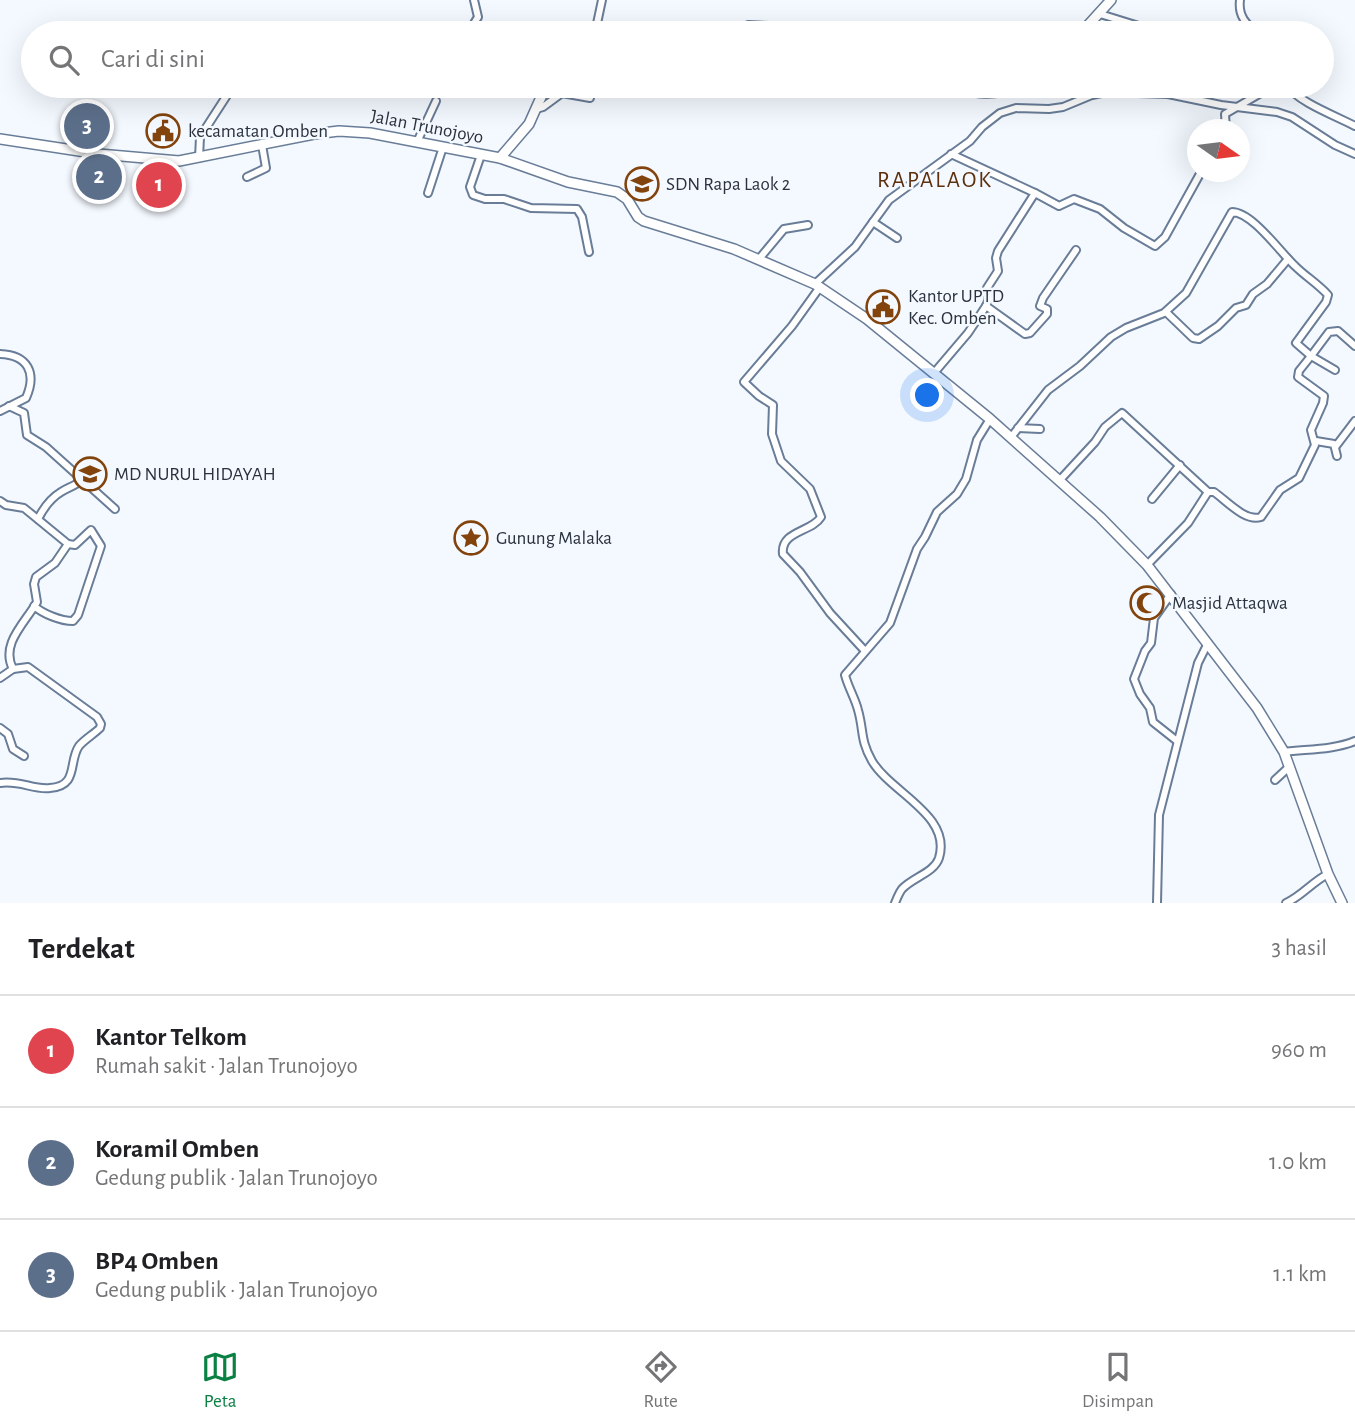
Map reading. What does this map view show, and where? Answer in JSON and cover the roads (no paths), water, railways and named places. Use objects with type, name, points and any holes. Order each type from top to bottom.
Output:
[{"type":"street","points":[[474,0],[478,17],[476,21]]},
{"type":"street","points":[[598,21],[602,0]]},
{"type":"street","points":[[1093,21],[1111,0]]},
{"type":"street","points":[[1240,0],[1242,16],[1246,21]]},
{"type":"street","points":[[1100,14],[1123,21]]},
{"type":"street","points":[[199,158],[200,137],[225,98]]},
{"type":"street","points":[[500,158],[523,132],[541,98]]},
{"type":"street","points":[[536,109],[555,98]]},
{"type":"street","points":[[865,651],[830,613],[783,554],[783,545],[790,537],[815,525],[821,517],[810,489],[781,461],[772,434],[773,405],[744,382],[798,318],[817,286],[850,252],[889,200],[970,141],[992,118],[1007,109],[1063,107],[1083,98]]},
{"type":"street","points":[[1189,98],[1267,110],[1292,117],[1335,145],[1355,154]]},
{"type":"street","points":[[1224,119],[1224,116],[1252,98]]},
{"type":"street","points":[[1301,98],[1355,127]]},
{"type":"street","points":[[417,142],[436,101]]},
{"type":"street","name":"Jalan Trunojoyo","points":[[0,139],[118,156],[179,161],[314,134],[346,131],[417,142],[500,158],[568,182],[617,192],[627,199],[638,217],[644,221],[759,259],[817,286],[867,319],[1012,436],[1147,565],[1266,720],[1284,752],[1328,874],[1342,903]]},
{"type":"street","points":[[247,177],[266,168],[262,145]]},
{"type":"street","points":[[428,193],[443,147]]},
{"type":"street","points":[[951,154],[1059,206],[1074,199],[1094,205],[1124,228],[1156,246],[1165,237],[1195,182]]},
{"type":"street","points":[[481,155],[470,187],[473,195],[485,199],[504,199],[531,208],[577,209],[582,217],[589,252]]},
{"type":"street","points":[[934,373],[968,333],[986,306],[989,299],[986,288],[998,271],[998,251],[1035,194]]},
{"type":"street","points":[[1012,436],[1048,390],[1080,366],[1116,333],[1166,312],[1193,282],[1233,211],[1241,214],[1266,235],[1288,259],[1328,294],[1326,302],[1296,343],[1311,356],[1335,370]]},
{"type":"street","points":[[873,222],[897,238]]},
{"type":"street","points":[[759,259],[784,229],[808,225]]},
{"type":"street","points":[[986,306],[1025,334],[1030,333],[1047,314],[1047,309],[1040,306],[1043,298],[1076,250]]},
{"type":"street","points":[[1166,312],[1193,338],[1199,338],[1218,326],[1237,308],[1246,305],[1288,259]]},
{"type":"street","points":[[1059,481],[1096,442],[1105,427],[1121,414],[1125,414],[1208,492],[1214,492],[1253,519],[1259,519],[1280,490],[1299,478],[1316,441],[1311,430],[1324,396],[1298,377],[1299,371],[1332,330],[1338,331],[1355,346]]},
{"type":"street","points":[[0,354],[26,363],[31,371],[26,398],[0,411]]},
{"type":"street","points":[[9,406],[24,413],[27,435],[46,447],[115,509]]},
{"type":"street","points":[[895,903],[903,888],[937,863],[941,846],[930,817],[888,781],[863,745],[860,714],[845,675],[890,623],[917,549],[937,512],[957,494],[966,480],[977,440],[990,419]]},
{"type":"street","points":[[1337,456],[1336,446],[1355,421]]},
{"type":"street","points":[[1018,428],[1040,429]]},
{"type":"street","points":[[1316,441],[1336,446]]},
{"type":"street","points":[[1152,499],[1180,465]]},
{"type":"street","points":[[38,519],[57,494],[75,487],[82,480]]},
{"type":"street","points":[[1147,565],[1188,523],[1208,492]]},
{"type":"street","points":[[0,501],[4,505],[24,508],[68,544],[75,545],[91,530],[102,546],[78,615],[73,621],[43,613],[34,606]]},
{"type":"street","points":[[13,669],[9,658],[12,641],[37,599],[34,584],[36,577],[55,563],[68,544]]},
{"type":"street","points":[[1171,594],[1154,618],[1151,644],[1145,651],[1134,679],[1150,708],[1153,722],[1177,741]]},
{"type":"street","points":[[1157,903],[1159,815],[1198,663],[1208,643]]},
{"type":"street","points":[[0,678],[13,669],[31,669],[97,717],[101,724],[78,749],[72,775],[58,787],[45,788],[19,782],[0,783]]},
{"type":"street","points":[[0,728],[8,734],[13,749],[24,757]]},
{"type":"street","points":[[1284,752],[1338,748],[1355,741]]},
{"type":"street","points":[[1275,779],[1289,767]]},
{"type":"street","points":[[1286,903],[1328,874]]},
{"type":"place","name":"BP4 Omben","points":[[87,126]]},
{"type":"place","name":"kecamatan Omben","points":[[163,131]]},
{"type":"place","name":"Koramil Omben","points":[[99,177]]},
{"type":"place","name":"SDN Rapa Laok 2","points":[[642,184]]},
{"type":"place","name":"Kantor Telkom","points":[[159,185]]},
{"type":"place","name":"Kantor UPTD Kec. Omben","points":[[883,307]]},
{"type":"place","name":"MD NURUL HIDAYAH","points":[[90,474]]},
{"type":"place","name":"Gunung Malaka","points":[[471,538]]},
{"type":"place","name":"Masjid Attaqwa","points":[[1147,603]]},
{"type":"district","name":"RAPALAOK","points":[[935,180]]}]
